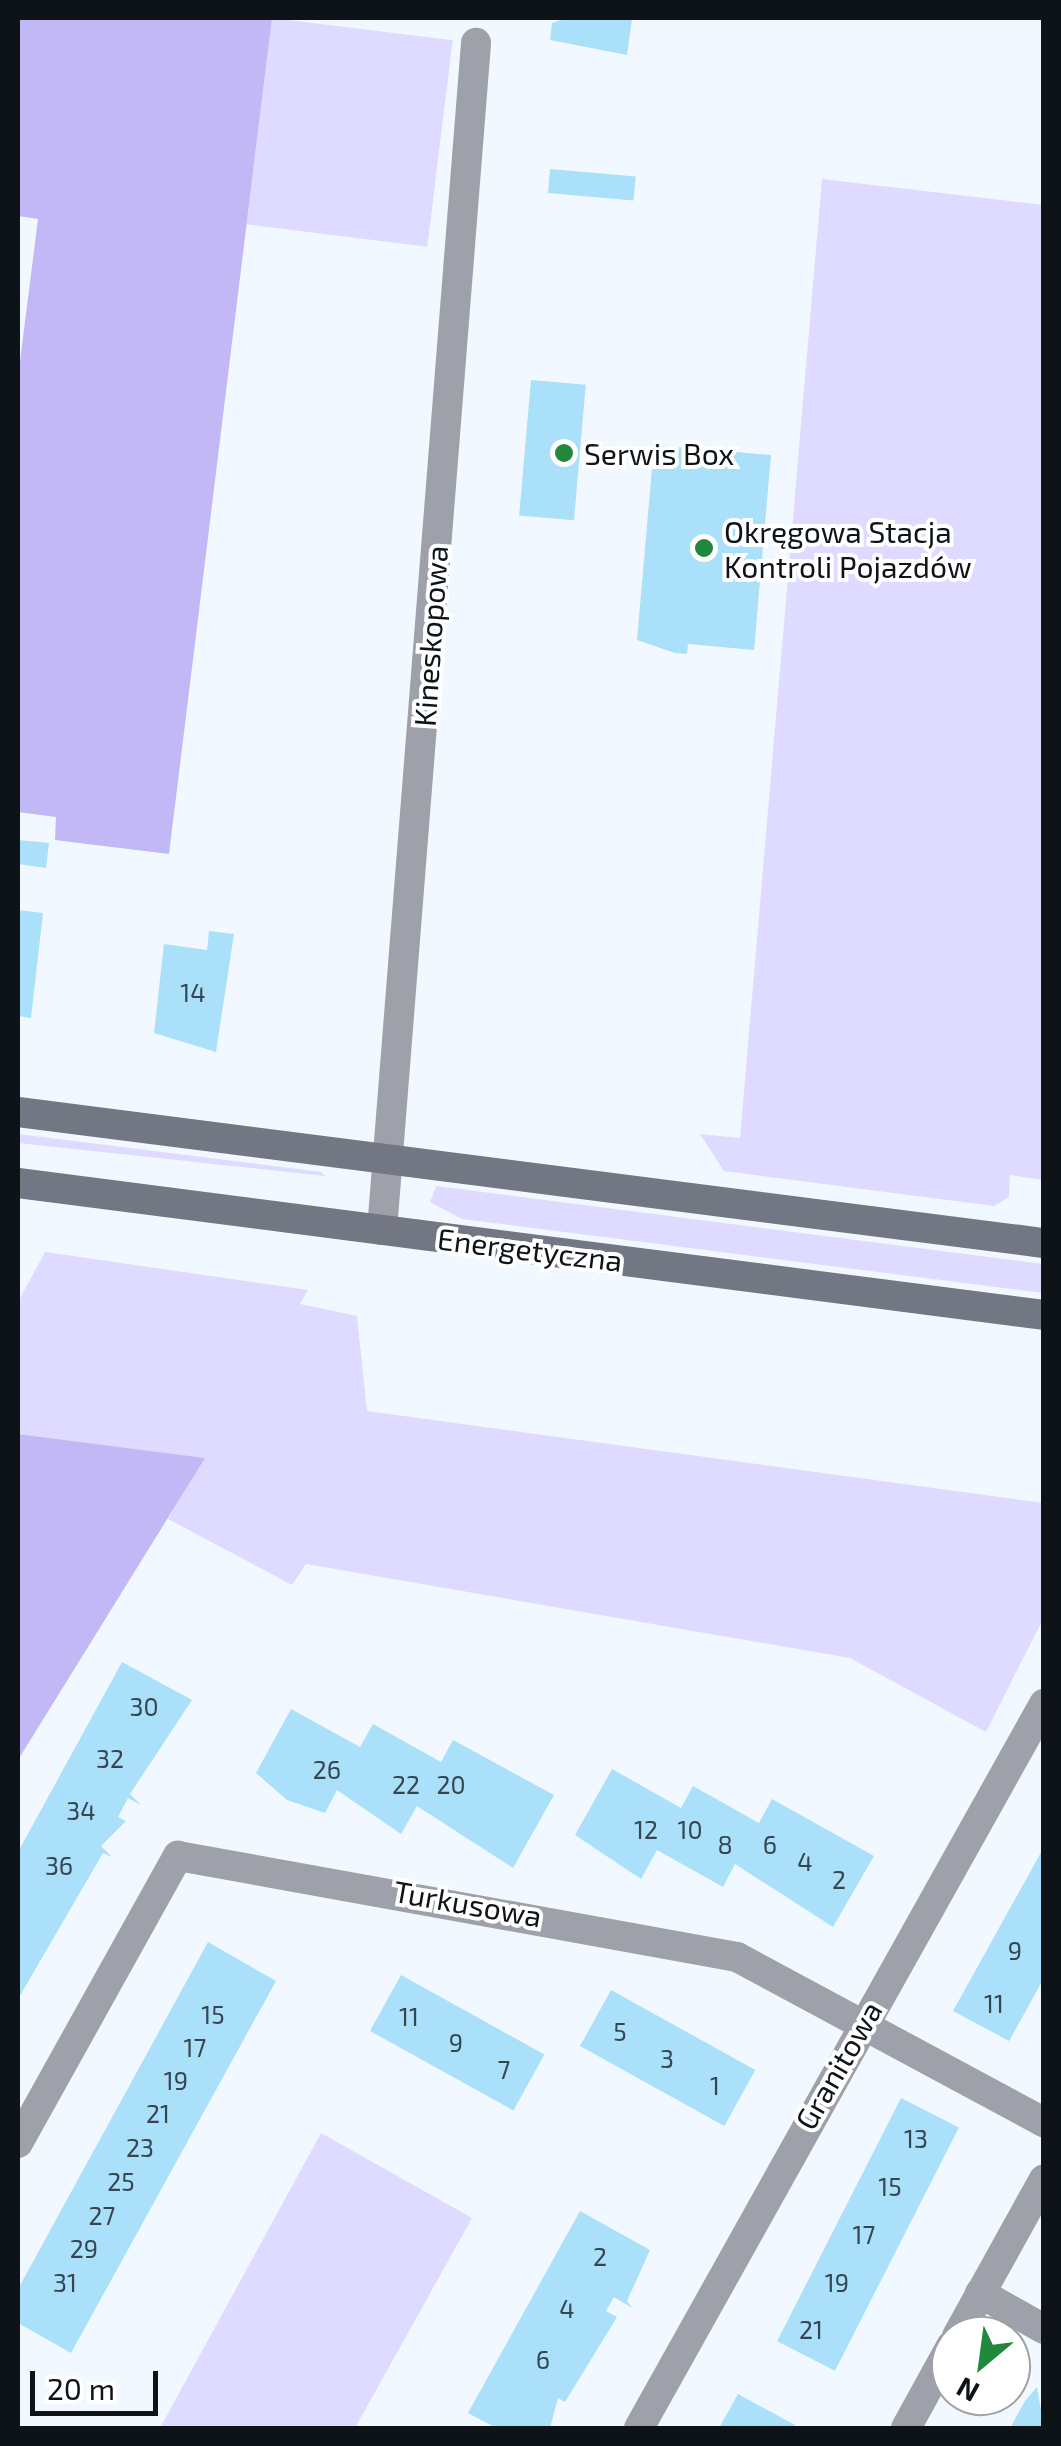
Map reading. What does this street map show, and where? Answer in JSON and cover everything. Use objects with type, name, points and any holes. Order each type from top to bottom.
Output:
[{"type":"street","name":"Kineskopowa","points":[[382,1230],[476,43]]},
{"type":"street","points":[[18,1112],[1044,1242]]},
{"type":"street","name":"Energetyczna","points":[[18,1182],[1044,1315]]},
{"type":"street","name":"Granitowa","points":[[639,2428],[1044,1704]]},
{"type":"street","name":"Turkusowa","points":[[18,2143],[178,1856],[498,1907],[737,1957],[1044,2122]]},
{"type":"street","points":[[968,2316],[1044,2178]]},
{"type":"street","points":[[980,2294],[1044,2328]]},
{"type":"street","points":[[906,2428],[931,2382]]},
{"type":"shaded area","points":[[18,18],[272,18],[169,854],[55,840],[56,817],[18,812],[18,377],[38,219],[18,216]]},
{"type":"shaded area","points":[[272,18],[453,40],[427,247],[247,224]]},
{"type":"shaded area","points":[[822,179],[1043,205],[1044,1180],[1010,1175],[1009,1197],[994,1206],[724,1171],[700,1134],[740,1138]]},
{"type":"shaded area","points":[[18,1134],[321,1172],[325,1176],[18,1143]]},
{"type":"shaded area","points":[[436,1186],[1043,1264],[1043,1293],[462,1219],[430,1202]]},
{"type":"shaded area","points":[[45,1252],[308,1290],[300,1304],[357,1316],[367,1411],[1043,1503],[1043,1619],[986,1732],[850,1658],[306,1564],[292,1585],[168,1519],[204,1458],[18,1434],[18,1302]]},
{"type":"shaded area","points":[[18,1434],[205,1458],[18,1760]]},
{"type":"shaded area","points":[[321,2133],[472,2218],[355,2428],[160,2428]]},
{"type":"building","points":[[568,18],[632,18],[627,55],[550,40],[552,23]]},
{"type":"building","points":[[550,169],[636,176],[634,200],[548,193]]},
{"type":"building","points":[[531,380],[586,385],[574,520],[519,515]]},
{"type":"building","name":"Okręgowa Stacja Kontroli Pojazdów","points":[[654,445],[771,455],[754,650],[688,644],[687,654],[675,653],[637,640]]},
{"type":"building","points":[[18,840],[49,843],[46,868],[18,864]]},
{"type":"building","points":[[18,910],[43,913],[31,1018],[18,1016]]},
{"type":"building","points":[[209,931],[234,934],[216,1052],[154,1033],[164,944],[207,950]]},
{"type":"building","points":[[122,1662],[192,1700],[130,1794],[141,1805],[128,1798],[118,1817],[126,1821],[101,1846],[112,1857],[103,1853],[18,1999],[18,1852]]},
{"type":"building","points":[[291,1709],[360,1747],[373,1724],[441,1762],[453,1740],[554,1795],[513,1868],[417,1806],[401,1834],[337,1790],[325,1813],[287,1800],[256,1773]]},
{"type":"building","points":[[612,1769],[681,1808],[693,1786],[759,1823],[772,1799],[874,1856],[833,1927],[735,1864],[723,1887],[657,1850],[641,1879],[575,1835]]},
{"type":"building","points":[[1044,1847],[1044,1978],[1009,2041],[953,2011]]},
{"type":"building","points":[[208,1942],[276,1981],[71,2353],[18,2323],[18,2289]]},
{"type":"building","points":[[401,1975],[544,2055],[513,2110],[370,2031]]},
{"type":"building","points":[[611,1990],[755,2070],[724,2126],[580,2046]]},
{"type":"building","points":[[901,2098],[959,2128],[835,2371],[777,2341]]},
{"type":"building","points":[[580,2211],[650,2250],[627,2301],[632,2308],[614,2297],[606,2311],[617,2317],[565,2402],[558,2398],[550,2428],[496,2428],[468,2413]]},
{"type":"building","points":[[1037,2387],[1044,2428],[1010,2428],[1017,2416],[1031,2416],[1031,2394]]},
{"type":"building","points":[[738,2394],[795,2425],[719,2428]]},
{"type":"place","name":"Serwis Box","points":[[564,453]]},
{"type":"place","name":"Okręgowa Stacja Kontroli Pojazdów","points":[[704,548]]}]
